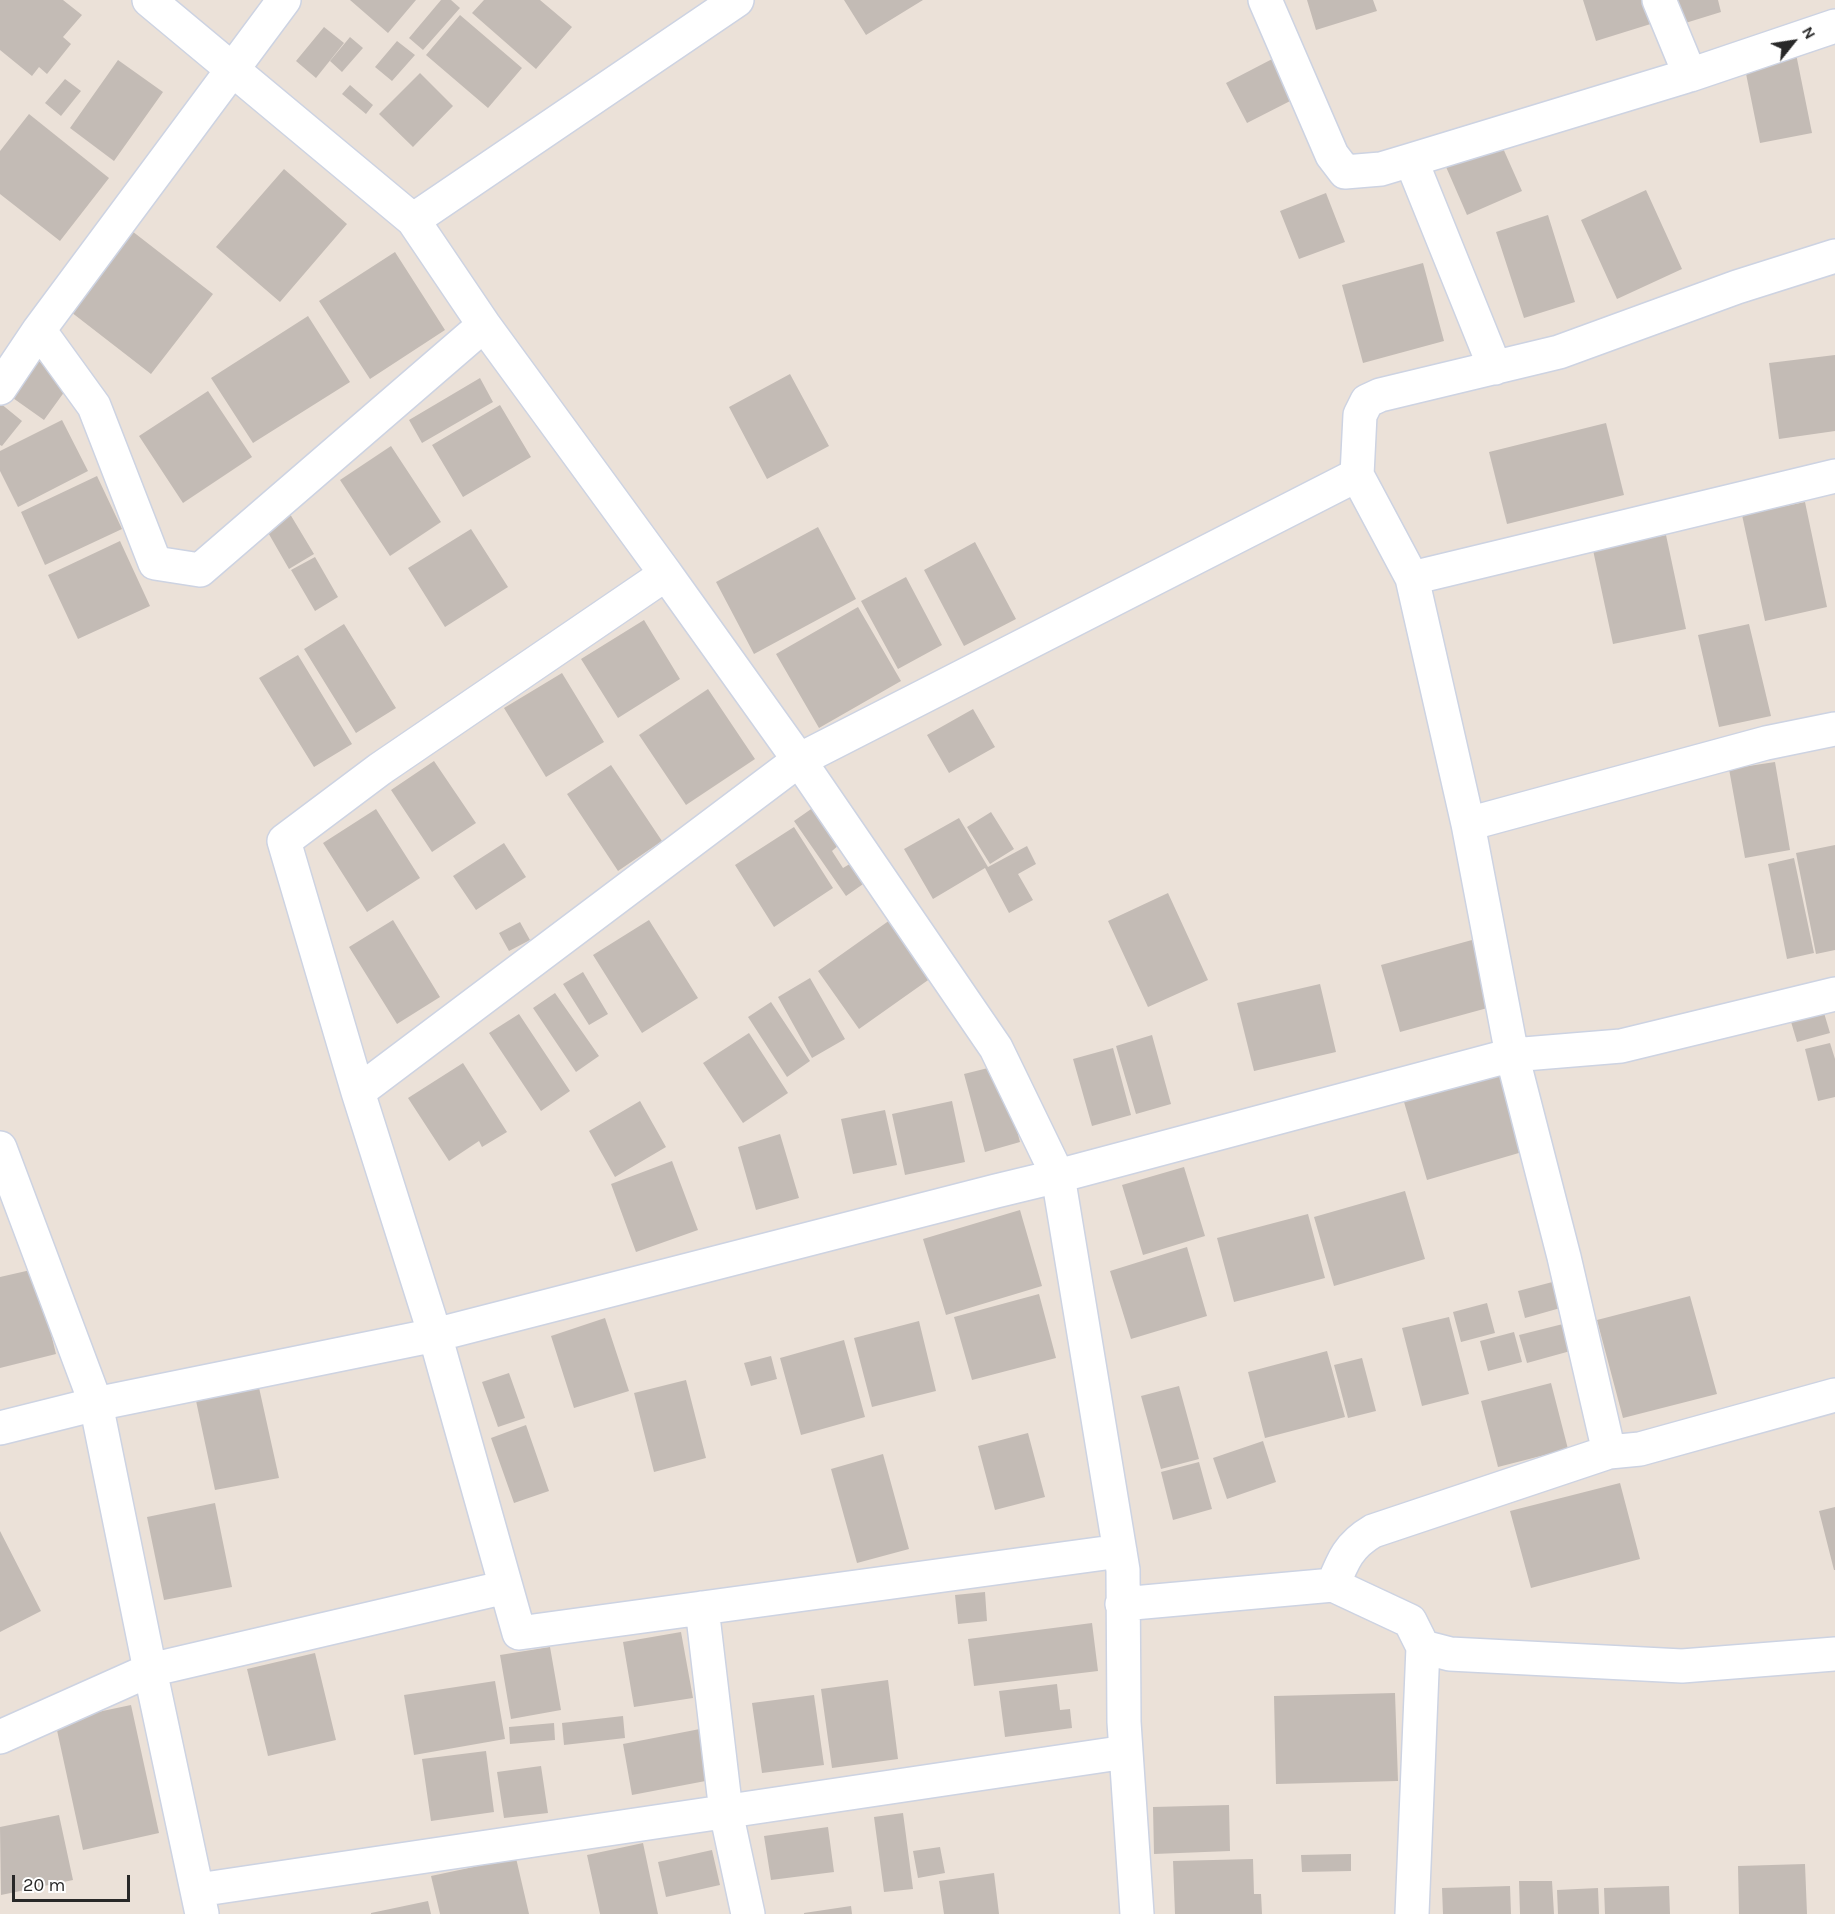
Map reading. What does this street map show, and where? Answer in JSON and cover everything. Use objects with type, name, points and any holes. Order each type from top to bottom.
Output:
[{"type":"street","points":[[149,0],[413,220],[484,325],[799,760],[996,1048],[1058,1176],[1122,1579],[1126,1752],[1137,1914]]},
{"type":"street","points":[[0,388],[39,330],[284,0]]},
{"type":"street","points":[[413,220],[737,0]]},
{"type":"street","points":[[1265,0],[1332,155],[1345,172],[1381,169],[1690,75],[1835,26]]},
{"type":"street","points":[[1659,0],[1690,75]]},
{"type":"street","points":[[1411,160],[1495,368]]},
{"type":"street","points":[[1610,1452],[1564,1257],[1512,1055],[1468,824],[1412,578],[1357,475],[1360,415],[1367,401],[1380,395],[1559,352],[1737,286],[1835,256]]},
{"type":"street","points":[[39,330],[94,406],[155,563],[200,570],[484,325]]},
{"type":"street","points":[[358,1092],[799,760],[1357,475]]},
{"type":"street","points":[[1412,578],[1835,476]]},
{"type":"street","points":[[666,574],[380,770],[284,841],[358,1092],[435,1335],[519,1633],[702,1608],[1122,1579],[1340,1568],[1410,1621],[1423,1647],[1412,1914]]},
{"type":"street","points":[[1468,824],[1766,743],[1835,729]]},
{"type":"street","points":[[0,1428],[96,1404],[435,1335],[1058,1176],[1512,1055],[1621,1046],[1835,994]]},
{"type":"street","points":[[0,1149],[96,1404],[200,1902],[726,1812],[1126,1752]]},
{"type":"street","points":[[1340,1568],[1359,1539],[1373,1531],[1610,1452],[1640,1449],[1835,1395]]},
{"type":"street","points":[[0,1737],[150,1670],[506,1587]]},
{"type":"street","points":[[702,1608],[726,1812],[748,1914]]},
{"type":"street","points":[[1423,1647],[1450,1654],[1682,1666],[1835,1654]]},
{"type":"building","points":[[0,0],[63,0],[82,15],[63,37],[71,44],[47,74],[39,67],[32,76],[0,50]]},
{"type":"building","points":[[350,0],[416,0],[388,33]]},
{"type":"building","points":[[441,0],[451,0],[460,8],[423,50],[409,38]]},
{"type":"building","points":[[484,0],[540,0],[572,27],[536,69],[472,13]]},
{"type":"building","points":[[844,0],[923,0],[866,35]]},
{"type":"building","points":[[1307,0],[1373,0],[1377,11],[1316,30]]},
{"type":"building","points":[[1583,0],[1650,0],[1657,22],[1596,41]]},
{"type":"building","points":[[1671,0],[1718,0],[1721,12],[1679,25]]},
{"type":"building","points":[[460,15],[522,68],[488,108],[426,55]]},
{"type":"building","points":[[324,27],[344,43],[316,78],[296,61]]},
{"type":"building","points":[[1792,34],[1812,133],[1760,143],[1740,44]]},
{"type":"building","points":[[350,37],[363,48],[342,72],[330,61]]},
{"type":"building","points":[[397,41],[415,55],[392,81],[375,67]]},
{"type":"building","points":[[1278,56],[1298,97],[1247,123],[1226,83]]},
{"type":"building","points":[[118,60],[163,92],[114,161],[70,128]]},
{"type":"building","points":[[420,73],[453,106],[413,147],[379,114]]},
{"type":"building","points":[[65,79],[81,91],[61,116],[45,103]]},
{"type":"building","points":[[350,85],[373,105],[366,114],[342,94]]},
{"type":"building","points":[[29,114],[109,178],[60,241],[0,194],[0,151]]},
{"type":"building","points":[[1498,137],[1522,191],[1467,215],[1443,160]]},
{"type":"building","points":[[284,169],[347,224],[280,302],[216,247]]},
{"type":"building","points":[[1646,190],[1682,269],[1617,299],[1581,220]]},
{"type":"building","points":[[1326,193],[1345,242],[1299,259],[1280,211]]},
{"type":"building","points":[[1548,215],[1575,302],[1524,318],[1496,232]]},
{"type":"building","points":[[132,231],[213,294],[151,374],[71,312]]},
{"type":"building","points":[[395,252],[445,330],[370,379],[319,301]]},
{"type":"building","points":[[1423,263],[1444,341],[1363,363],[1342,285]]},
{"type":"building","points":[[308,316],[350,382],[253,443],[211,378]]},
{"type":"building","points":[[29,354],[70,384],[44,420],[3,391]]},
{"type":"building","points":[[1835,355],[1835,431],[1779,439],[1769,363]]},
{"type":"building","points":[[790,374],[829,446],[767,479],[729,407]]},
{"type":"building","points":[[480,378],[493,402],[422,443],[409,420]]},
{"type":"building","points":[[208,391],[252,457],[183,503],[139,436]]},
{"type":"building","points":[[0,403],[22,421],[2,446],[0,445]]},
{"type":"building","points":[[500,405],[531,457],[463,497],[432,445]]},
{"type":"building","points":[[62,420],[88,471],[18,507],[0,471],[0,451]]},
{"type":"building","points":[[1606,423],[1624,495],[1507,524],[1489,452]]},
{"type":"building","points":[[391,446],[441,522],[390,556],[340,480]]},
{"type":"building","points":[[97,476],[122,529],[45,565],[21,512]]},
{"type":"building","points":[[1805,502],[1827,607],[1765,621],[1742,515]]},
{"type":"building","points":[[290,514],[314,554],[289,569],[266,529]]},
{"type":"building","points":[[818,527],[856,599],[754,654],[716,582]]},
{"type":"building","points":[[471,529],[508,587],[445,627],[408,568]]},
{"type":"building","points":[[1666,535],[1686,629],[1613,644],[1593,550]]},
{"type":"building","points":[[120,541],[150,606],[78,639],[48,575]]},
{"type":"building","points":[[975,542],[1016,619],[964,646],[924,570]]},
{"type":"building","points":[[315,557],[338,597],[315,611],[291,570]]},
{"type":"building","points":[[906,577],[942,645],[898,669],[861,601]]},
{"type":"building","points":[[858,607],[901,681],[819,728],[776,654]]},
{"type":"building","points":[[644,620],[680,679],[618,718],[581,659]]},
{"type":"building","points":[[344,624],[396,708],[356,733],[304,649]]},
{"type":"building","points":[[1749,624],[1771,716],[1719,727],[1698,635]]},
{"type":"building","points":[[298,655],[352,744],[314,767],[259,678]]},
{"type":"building","points":[[562,673],[604,742],[546,777],[504,708]]},
{"type":"building","points":[[708,689],[755,759],[686,805],[639,735]]},
{"type":"building","points":[[973,709],[995,747],[949,773],[927,735]]},
{"type":"building","points":[[434,761],[476,823],[432,852],[391,790]]},
{"type":"building","points":[[1775,762],[1790,850],[1745,858],[1729,769]]},
{"type":"building","points":[[611,765],[662,841],[618,871],[567,794]]},
{"type":"building","points":[[814,807],[840,844],[832,851],[843,868],[853,862],[866,882],[846,896],[794,821]]},
{"type":"building","points":[[376,809],[420,878],[367,912],[323,843]]},
{"type":"building","points":[[991,812],[1014,849],[990,864],[967,827]]},
{"type":"building","points":[[959,818],[988,867],[1027,846],[1036,864],[1018,874],[1033,900],[1009,913],[985,868],[933,899],[904,849]]},
{"type":"building","points":[[794,827],[833,888],[774,927],[735,865]]},
{"type":"building","points":[[504,843],[526,877],[476,910],[453,876]]},
{"type":"building","points":[[1835,845],[1835,950],[1816,954],[1796,853]]},
{"type":"building","points":[[1794,858],[1814,953],[1787,959],[1768,864]]},
{"type":"building","points":[[1168,893],[1208,980],[1148,1007],[1108,921]]},
{"type":"building","points":[[393,920],[440,997],[397,1024],[349,947]]},
{"type":"building","points":[[649,920],[698,998],[642,1033],[593,955]]},
{"type":"building","points":[[890,920],[931,978],[859,1029],[818,971]]},
{"type":"building","points":[[520,922],[530,940],[509,951],[499,933]]},
{"type":"building","points":[[1472,940],[1491,1007],[1400,1032],[1381,965]]},
{"type":"building","points":[[583,972],[608,1014],[589,1025],[563,984]]},
{"type":"building","points":[[810,978],[845,1039],[812,1058],[778,997]]},
{"type":"building","points":[[1320,984],[1336,1052],[1254,1071],[1237,1003]]},
{"type":"building","points":[[555,993],[599,1056],[576,1072],[533,1008]]},
{"type":"building","points":[[771,1002],[810,1061],[787,1077],[748,1017]]},
{"type":"building","points":[[1822,1006],[1830,1033],[1797,1042],[1789,1015]]},
{"type":"building","points":[[519,1014],[570,1091],[541,1111],[489,1033]]},
{"type":"building","points":[[749,1033],[788,1093],[743,1123],[703,1063]]},
{"type":"building","points":[[1152,1035],[1171,1104],[1136,1114],[1116,1046]]},
{"type":"building","points":[[1830,1043],[1835,1059],[1835,1097],[1818,1101],[1805,1049]]},
{"type":"building","points":[[1113,1048],[1131,1115],[1092,1126],[1073,1059]]},
{"type":"building","points":[[463,1063],[507,1132],[482,1147],[479,1141],[449,1161],[408,1098]]},
{"type":"building","points":[[1000,1065],[1020,1142],[985,1152],[964,1074]]},
{"type":"building","points":[[1505,1072],[1529,1150],[1427,1180],[1404,1102]]},
{"type":"building","points":[[640,1101],[666,1147],[615,1177],[589,1131]]},
{"type":"building","points":[[952,1101],[965,1162],[905,1175],[892,1114]]},
{"type":"building","points":[[885,1110],[897,1165],[853,1174],[841,1119]]},
{"type":"building","points":[[780,1134],[799,1198],[756,1210],[738,1147]]},
{"type":"building","points":[[672,1161],[698,1230],[636,1252],[611,1184]]},
{"type":"building","points":[[1184,1167],[1205,1236],[1143,1255],[1122,1185]]},
{"type":"building","points":[[1405,1191],[1425,1259],[1334,1286],[1314,1217]]},
{"type":"building","points":[[1020,1210],[1042,1286],[946,1315],[923,1239]]},
{"type":"building","points":[[1308,1214],[1325,1278],[1234,1302],[1217,1238]]},
{"type":"building","points":[[1187,1247],[1207,1316],[1131,1339],[1110,1271]]},
{"type":"building","points":[[35,1269],[56,1354],[0,1368],[0,1277]]},
{"type":"building","points":[[1564,1279],[1571,1305],[1525,1318],[1518,1291]]},
{"type":"building","points":[[1039,1294],[1056,1358],[972,1380],[954,1317]]},
{"type":"building","points":[[1690,1296],[1717,1394],[1623,1418],[1597,1320]]},
{"type":"building","points":[[1487,1303],[1495,1333],[1461,1342],[1453,1312]]},
{"type":"building","points":[[1449,1317],[1469,1394],[1422,1406],[1402,1328]]},
{"type":"building","points":[[605,1318],[629,1391],[574,1408],[551,1336]]},
{"type":"building","points":[[919,1321],[936,1391],[872,1407],[854,1338]]},
{"type":"building","points":[[1567,1323],[1574,1350],[1527,1363],[1519,1335]]},
{"type":"building","points":[[1514,1332],[1522,1362],[1488,1371],[1480,1341]]},
{"type":"building","points":[[844,1340],[865,1417],[801,1435],[780,1358]]},
{"type":"building","points":[[1327,1351],[1345,1417],[1265,1438],[1248,1372]]},
{"type":"building","points":[[771,1356],[777,1379],[751,1386],[744,1363]]},
{"type":"building","points":[[1362,1358],[1376,1411],[1348,1418],[1334,1365]]},
{"type":"building","points":[[509,1373],[525,1418],[498,1427],[482,1382]]},
{"type":"building","points":[[686,1380],[706,1458],[654,1472],[634,1393]]},
{"type":"building","points":[[258,1383],[279,1478],[215,1490],[195,1396]]},
{"type":"building","points":[[1551,1383],[1568,1449],[1498,1467],[1481,1401]]},
{"type":"building","points":[[1179,1386],[1199,1459],[1161,1469],[1141,1396]]},
{"type":"building","points":[[526,1425],[549,1491],[514,1503],[491,1438]]},
{"type":"building","points":[[1028,1433],[1045,1497],[995,1510],[978,1446]]},
{"type":"building","points":[[1263,1441],[1276,1482],[1227,1499],[1213,1458]]},
{"type":"building","points":[[883,1454],[909,1549],[857,1563],[831,1469]]},
{"type":"building","points":[[1199,1462],[1212,1509],[1173,1520],[1161,1472]]},
{"type":"building","points":[[1620,1483],[1640,1559],[1531,1588],[1510,1511]]},
{"type":"building","points":[[215,1503],[232,1587],[164,1600],[147,1517]]},
{"type":"building","points":[[1835,1507],[1835,1570],[1834,1570],[1819,1511]]},
{"type":"building","points":[[0,1531],[41,1611],[0,1632]]},
{"type":"building","points":[[985,1592],[987,1621],[958,1624],[955,1595]]},
{"type":"building","points":[[1092,1623],[1098,1671],[974,1686],[968,1639]]},
{"type":"building","points":[[681,1632],[693,1698],[634,1707],[623,1642]]},
{"type":"building","points":[[550,1647],[561,1710],[511,1719],[500,1655]]},
{"type":"building","points":[[315,1653],[336,1740],[268,1756],[247,1669]]},
{"type":"building","points":[[888,1680],[898,1759],[832,1768],[821,1689]]},
{"type":"building","points":[[495,1681],[505,1739],[414,1755],[404,1695]]},
{"type":"building","points":[[1057,1684],[1060,1710],[1070,1709],[1072,1728],[1005,1737],[999,1691]]},
{"type":"building","points":[[1395,1693],[1398,1781],[1276,1784],[1274,1696]]},
{"type":"building","points":[[814,1695],[824,1765],[762,1773],[752,1703]]},
{"type":"building","points":[[131,1705],[159,1833],[83,1850],[55,1721]]},
{"type":"building","points":[[623,1716],[625,1738],[564,1745],[562,1723]]},
{"type":"building","points":[[554,1723],[555,1740],[510,1744],[509,1727]]},
{"type":"building","points":[[705,1728],[716,1779],[632,1795],[623,1744]]},
{"type":"building","points":[[486,1751],[494,1812],[431,1821],[422,1759]]},
{"type":"building","points":[[541,1766],[548,1813],[504,1818],[497,1772]]},
{"type":"building","points":[[1229,1805],[1230,1851],[1154,1854],[1153,1807]]},
{"type":"building","points":[[903,1813],[913,1889],[884,1892],[874,1817]]},
{"type":"building","points":[[59,1815],[73,1880],[1,1895],[0,1827]]},
{"type":"building","points":[[828,1827],[834,1872],[771,1880],[764,1836]]},
{"type":"building","points":[[643,1843],[658,1914],[600,1914],[587,1855]]},
{"type":"building","points":[[940,1847],[945,1873],[918,1878],[913,1851]]},
{"type":"building","points":[[712,1850],[720,1885],[666,1897],[658,1862]]},
{"type":"building","points":[[1351,1854],[1351,1871],[1302,1872],[1301,1855]]},
{"type":"building","points":[[516,1858],[529,1914],[440,1914],[431,1876]]},
{"type":"building","points":[[1253,1859],[1254,1894],[1261,1894],[1262,1914],[1175,1914],[1173,1861]]},
{"type":"building","points":[[1805,1864],[1807,1914],[1739,1914],[1738,1866]]},
{"type":"building","points":[[994,1873],[999,1914],[944,1914],[939,1881]]},
{"type":"building","points":[[1519,1881],[1552,1881],[1554,1914],[1520,1914]]},
{"type":"building","points":[[1510,1886],[1511,1914],[1443,1914],[1442,1888]]},
{"type":"building","points":[[1669,1886],[1670,1914],[1605,1914],[1604,1888]]},
{"type":"building","points":[[1598,1888],[1599,1914],[1558,1914],[1557,1890]]},
{"type":"building","points":[[428,1901],[431,1914],[371,1914],[371,1913]]},
{"type":"building","points":[[851,1906],[852,1914],[804,1914],[804,1913]]}]
